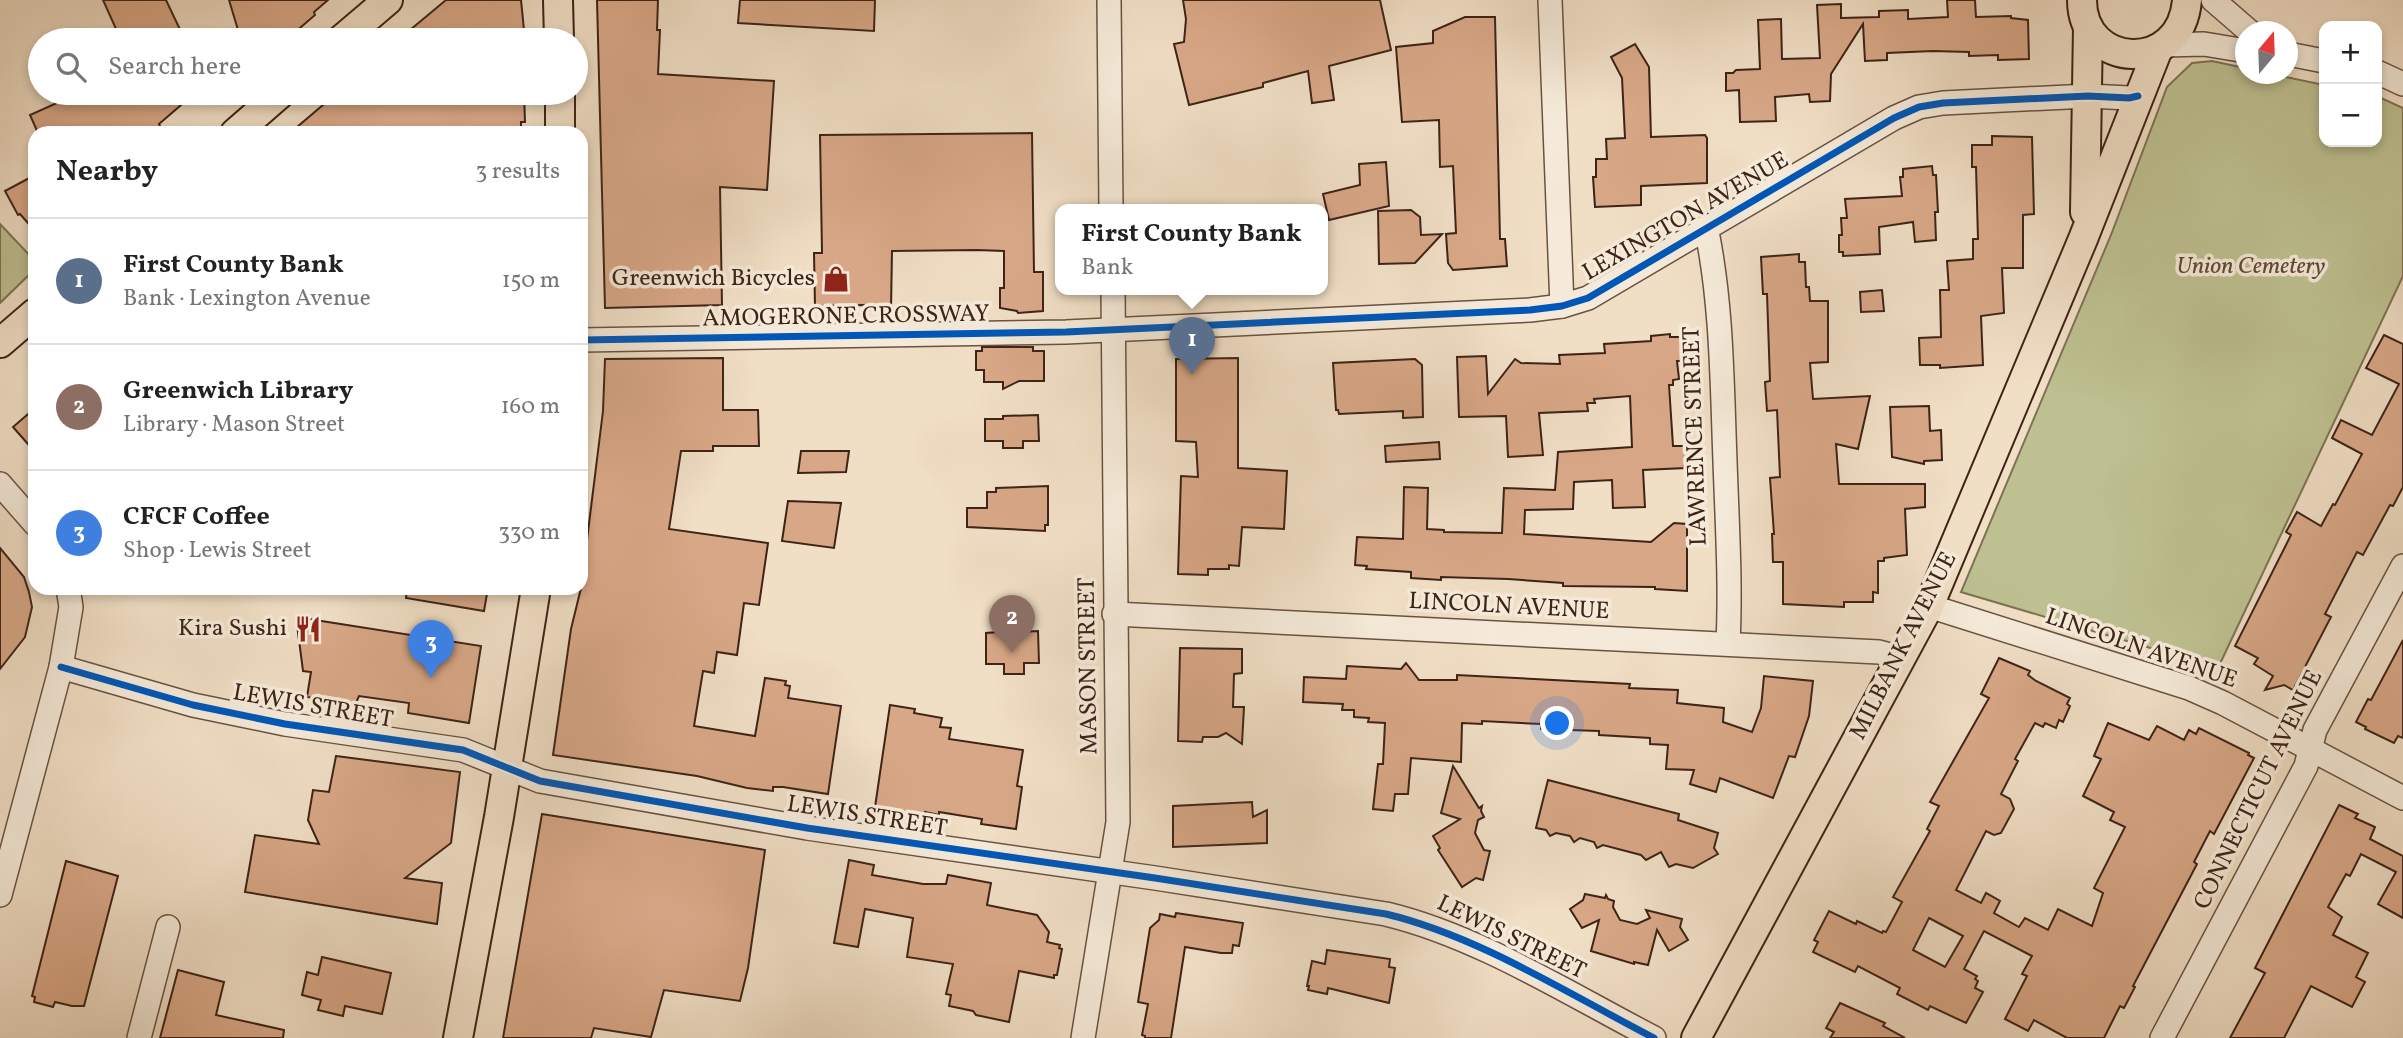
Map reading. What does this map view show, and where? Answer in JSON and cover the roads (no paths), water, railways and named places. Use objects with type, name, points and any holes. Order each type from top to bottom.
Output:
[{"type":"main road","points":[[355,28],[388,0]]},
{"type":"main road","points":[[558,0],[559,28]]},
{"type":"main road","name":"MILBANK AVENUE","points":[[2082,0],[2088,27],[2083,239]]},
{"type":"main road","name":"MILBANK AVENUE","points":[[1696,1038],[1929,606],[2083,239],[2138,96],[2161,47],[2180,28],[2187,0]]},
{"type":"main road","points":[[2088,27],[2108,48],[2124,53],[2143,54],[2161,47]]},
{"type":"main road","points":[[243,126],[267,105]]},
{"type":"main road","points":[[559,105],[560,126]]},
{"type":"main road","points":[[0,344],[28,319]]},
{"type":"main road","points":[[458,1038],[535,595]]},
{"type":"street","points":[[1109,0],[1111,204]]},
{"type":"street","points":[[1550,0],[1562,306]]},
{"type":"street","points":[[2213,0],[2237,21]]},
{"type":"street","points":[[2161,47],[2204,44],[2235,49]]},
{"type":"street","points":[[2298,55],[2319,60]]},
{"type":"street","points":[[2382,74],[2403,84]]},
{"type":"street","name":"LEXINGTON AVENUE","points":[[1112,330],[1530,310],[1562,306],[1588,298],[1608,287],[1894,118],[1919,107],[1943,103],[2138,96]]},
{"type":"street","name":"LAWRENCE STREET","points":[[1706,227],[1716,276],[1726,487],[1730,613],[1728,643]]},
{"type":"street","name":"MASON STREET","points":[[1083,1038],[1118,822],[1113,295]]},
{"type":"street","name":"AMOGERONE CROSSWAY","points":[[588,340],[1112,330]]},
{"type":"street","points":[[0,484],[28,516]]},
{"type":"street","name":"CONNECTICUT AVENUE","points":[[2162,1038],[2306,766],[2315,730],[2403,566]]},
{"type":"street","points":[[0,895],[61,667],[71,607],[69,595]]},
{"type":"street","name":"LINCOLN AVENUE","points":[[1929,606],[2189,688],[2403,797]]},
{"type":"street","name":"LINCOLN AVENUE","points":[[1114,614],[1728,643],[1879,652],[1901,657]]},
{"type":"street","name":"LEWIS STREET","points":[[61,667],[193,705],[285,724],[463,750],[540,780],[794,826],[1386,914],[1417,922],[1474,944],[1654,1038]]},
{"type":"street","points":[[139,1038],[168,927]]},
{"type":"place","name":"Greenwich Bicycles","points":[[836,279]]},
{"type":"place","name":"First County Bank","points":[[1192,375]]},
{"type":"place","name":"Kira Sushi","points":[[308,629]]},
{"type":"place","name":"Greenwich Library","points":[[1012,653]]},
{"type":"place","name":"CFCF Coffee","points":[[431,678]]},
{"type":"park label","name":"Union Cemetery","points":[[2251,267]]}]
